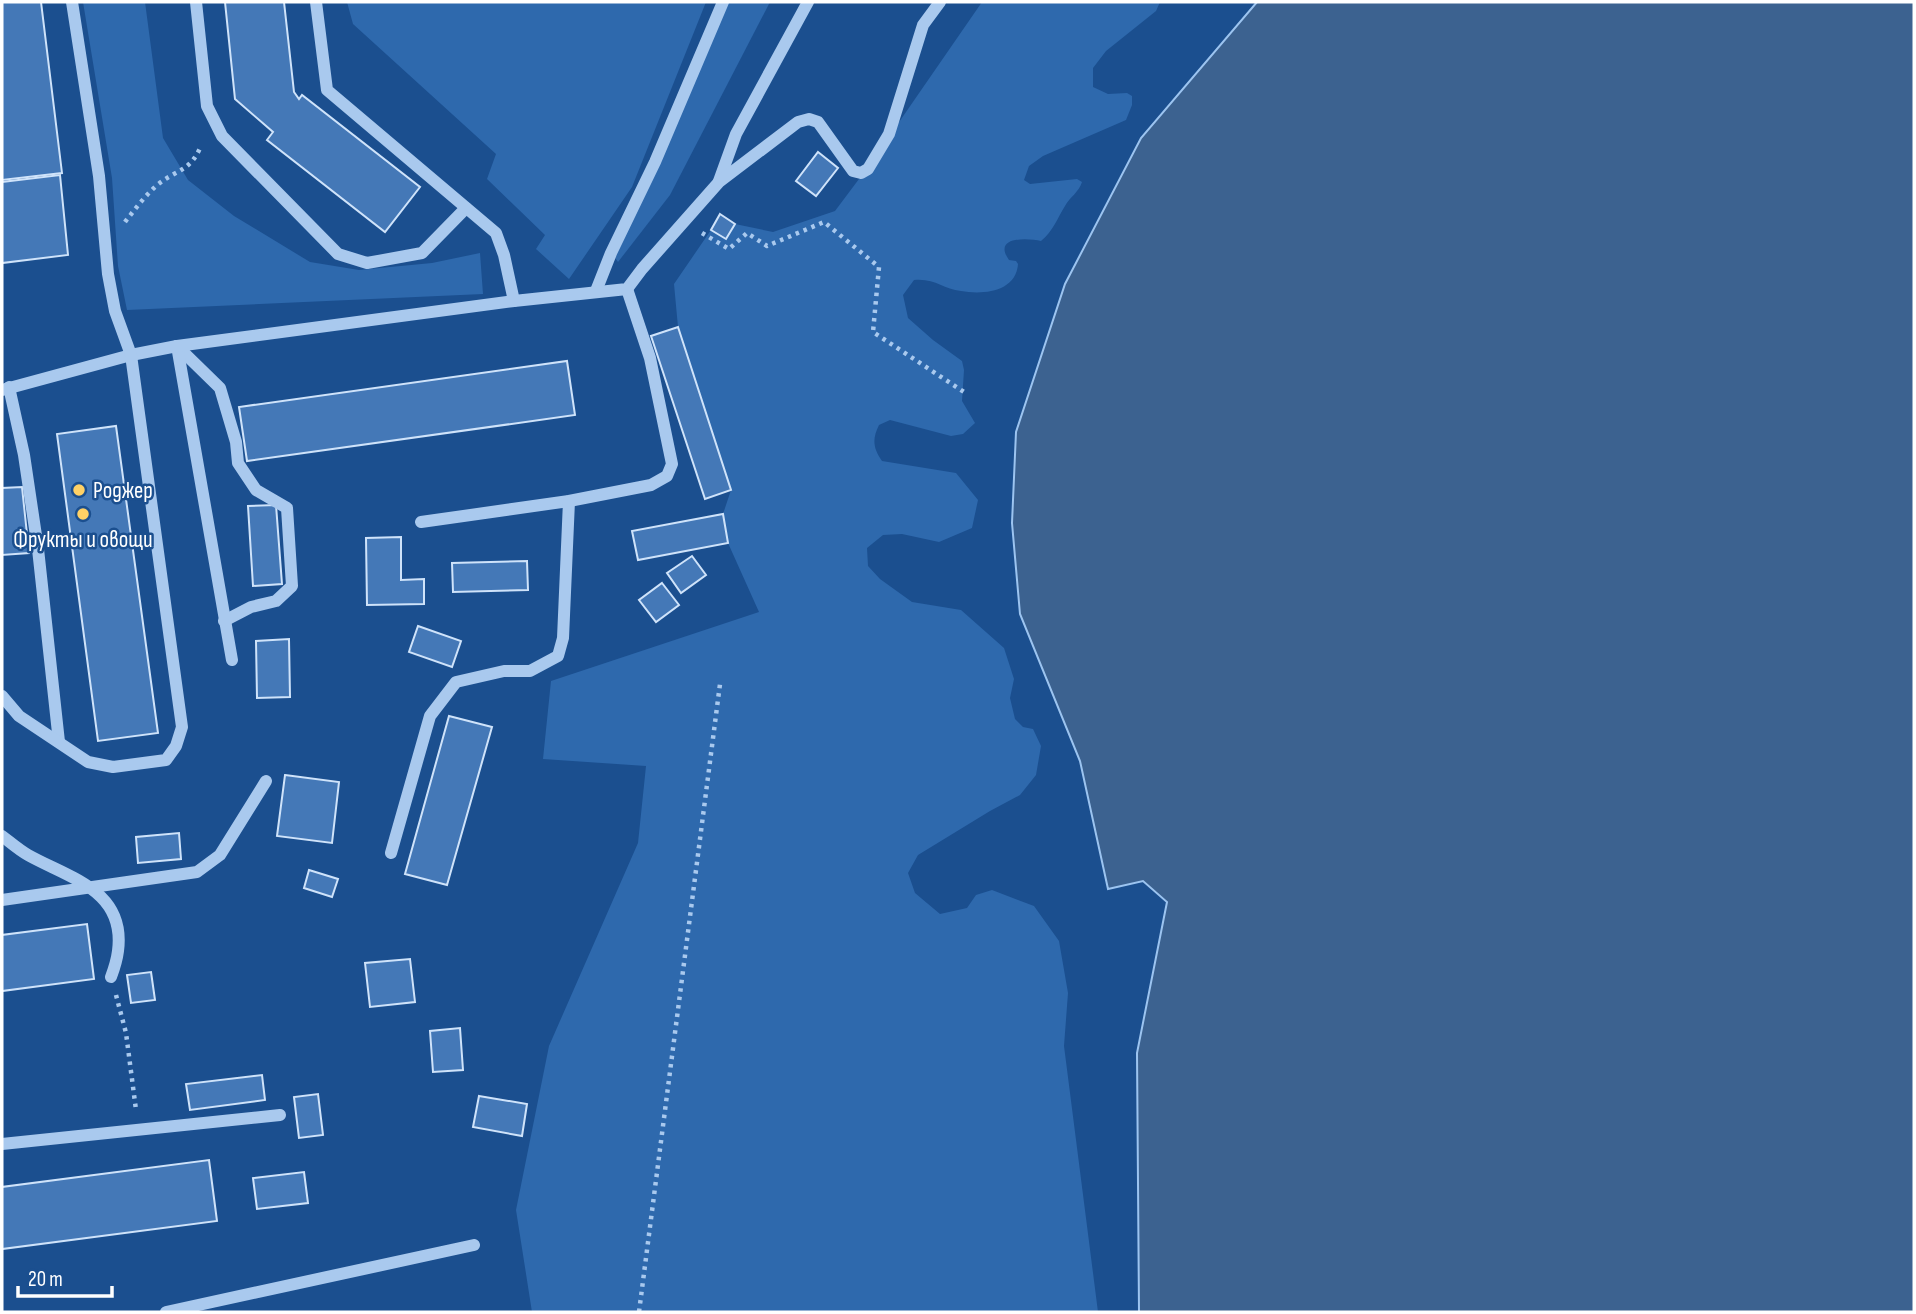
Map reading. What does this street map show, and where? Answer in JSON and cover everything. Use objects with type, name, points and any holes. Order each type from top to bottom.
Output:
[{"type":"street","points":[[2,696],[19,716],[88,762],[113,767],[166,760],[176,746],[182,727],[131,355],[116,311],[108,274],[99,176],[72,2]]},
{"type":"street","points":[[196,2],[207,106],[222,136],[338,254],[367,263],[422,253],[467,208]]},
{"type":"street","points":[[316,2],[327,90],[496,233],[505,256],[514,301]]},
{"type":"street","points":[[596,291],[611,253],[655,162],[723,2]]},
{"type":"street","points":[[719,182],[736,134],[808,2]]},
{"type":"street","points":[[59,742],[24,455],[5,388],[131,355],[177,346],[514,301],[627,289],[719,182],[799,122],[809,118],[818,122],[853,171],[860,173],[868,169],[889,134],[923,25],[940,2]]},
{"type":"street","points":[[421,522],[569,502],[651,485],[667,476],[672,464],[650,358],[627,289]]},
{"type":"street","points":[[177,346],[232,660]]},
{"type":"street","points":[[177,346],[220,388],[236,442],[238,463],[256,490],[286,508],[292,586],[276,601],[251,607],[224,621]]},
{"type":"street","points":[[391,853],[430,716],[456,682],[505,671],[530,671],[558,656],[563,638],[569,502]]},
{"type":"street","points":[[2,900],[197,872],[220,855],[266,781]]},
{"type":"street","points":[[2,836],[27,854],[91,887],[106,901],[116,925],[119,950],[111,977]]},
{"type":"street","points":[[2,1144],[279,1115]]},
{"type":"street","points":[[166,1312],[474,1245]]},
{"type":"path","points":[[106,248],[138,204],[159,183],[193,162],[201,147],[207,106]]},
{"type":"path","points":[[715,241],[729,249],[747,233],[767,246],[824,222],[879,267],[873,332],[964,392]]},
{"type":"path","points":[[639,1312],[720,684]]},
{"type":"path","points":[[111,977],[126,1033],[138,1129]]},
{"type":"shaded area","points":[[83,2],[145,2],[163,138],[188,180],[234,216],[310,262],[359,270],[432,263],[480,253],[483,294],[127,310],[118,266],[112,178]]},
{"type":"shaded area","points":[[347,2],[706,2],[632,187],[569,279],[536,249],[545,235],[487,179],[496,154],[353,24]]},
{"type":"shaded area","points":[[727,2],[770,2],[670,195],[618,262],[613,255]]},
{"type":"shaded area","points":[[982,2],[1160,2],[1156,11],[1106,51],[1093,68],[1093,87],[1108,94],[1127,93],[1132,96],[1132,105],[1126,120],[1043,156],[1029,166],[1024,180],[1030,184],[1077,179],[1082,182],[1052,229],[1041,241],[1014,240],[1005,246],[1009,260],[1018,264],[1011,281],[997,290],[970,292],[914,280],[903,295],[908,318],[962,361],[962,401],[975,423],[963,434],[951,436],[890,420],[879,425],[874,439],[877,452],[882,461],[956,473],[978,500],[972,528],[939,542],[902,534],[883,535],[867,548],[868,566],[880,579],[912,602],[961,610],[1004,648],[1014,679],[1010,698],[1015,719],[1023,727],[1033,729],[1041,746],[1036,775],[1020,795],[918,855],[908,873],[915,893],[940,914],[967,908],[976,895],[992,890],[1034,906],[1059,941],[1068,993],[1064,1046],[1098,1312],[532,1312],[516,1210],[549,1046],[638,843],[646,766],[543,759],[551,681],[759,612],[728,543],[723,514],[731,490],[678,327],[674,284],[711,230],[726,239],[735,224],[773,232],[835,211]]},
{"type":"shaded area","points":[[1257,2],[1914,2],[1914,1312],[1139,1312],[1137,1053],[1167,902],[1143,881],[1108,889],[1080,761],[1020,614],[1012,523],[1016,432],[1065,284],[1141,138]]},
{"type":"building","points":[[2,2],[41,2],[62,173],[2,180]]},
{"type":"building","points":[[225,2],[284,2],[294,92],[299,99],[302,95],[420,187],[385,232],[267,140],[273,132],[235,99]]},
{"type":"building","points":[[818,152],[838,168],[816,196],[796,181]]},
{"type":"building","points":[[60,175],[68,255],[2,263],[2,182]]},
{"type":"building","points":[[720,214],[735,224],[726,239],[711,230]]},
{"type":"building","points":[[678,327],[731,490],[705,499],[651,336]]},
{"type":"building","points":[[567,361],[575,415],[247,461],[239,407]]},
{"type":"building","points":[[116,426],[158,733],[98,741],[57,434]]},
{"type":"building","points":[[22,487],[29,553],[2,555],[2,488]]},
{"type":"building","points":[[276,505],[282,584],[253,586],[248,506]]},
{"type":"building","points":[[723,514],[728,543],[638,560],[632,531]]},
{"type":"building","points":[[401,537],[401,580],[424,579],[424,604],[367,605],[366,538]]},
{"type":"building","points":[[692,556],[706,575],[681,593],[667,573]]},
{"type":"building","points":[[527,561],[528,590],[453,592],[452,563]]},
{"type":"building","points":[[662,583],[679,605],[656,622],[639,600]]},
{"type":"building","points":[[418,626],[461,641],[452,667],[409,652]]},
{"type":"building","points":[[289,639],[290,697],[257,698],[256,641]]},
{"type":"building","points":[[449,716],[492,727],[447,885],[405,874]]},
{"type":"building","points":[[285,775],[339,782],[332,843],[277,836]]},
{"type":"building","points":[[179,833],[181,859],[138,863],[136,837]]},
{"type":"building","points":[[309,870],[338,879],[332,897],[304,888]]},
{"type":"building","points":[[87,924],[94,979],[2,991],[2,935]]},
{"type":"building","points":[[410,959],[415,1002],[370,1007],[365,963]]},
{"type":"building","points":[[151,972],[155,1000],[131,1003],[127,975]]},
{"type":"building","points":[[460,1028],[463,1070],[433,1072],[430,1031]]},
{"type":"building","points":[[262,1075],[265,1100],[190,1110],[186,1084]]},
{"type":"building","points":[[318,1094],[323,1135],[299,1138],[294,1097]]},
{"type":"building","points":[[479,1096],[527,1104],[522,1136],[473,1127]]},
{"type":"building","points":[[209,1160],[217,1221],[2,1249],[2,1187]]},
{"type":"building","points":[[304,1172],[308,1203],[257,1209],[253,1178]]},
{"type":"place","name":"Роджер","points":[[79,490]]},
{"type":"place","name":"Фрукты и овощи","points":[[83,514]]}]
